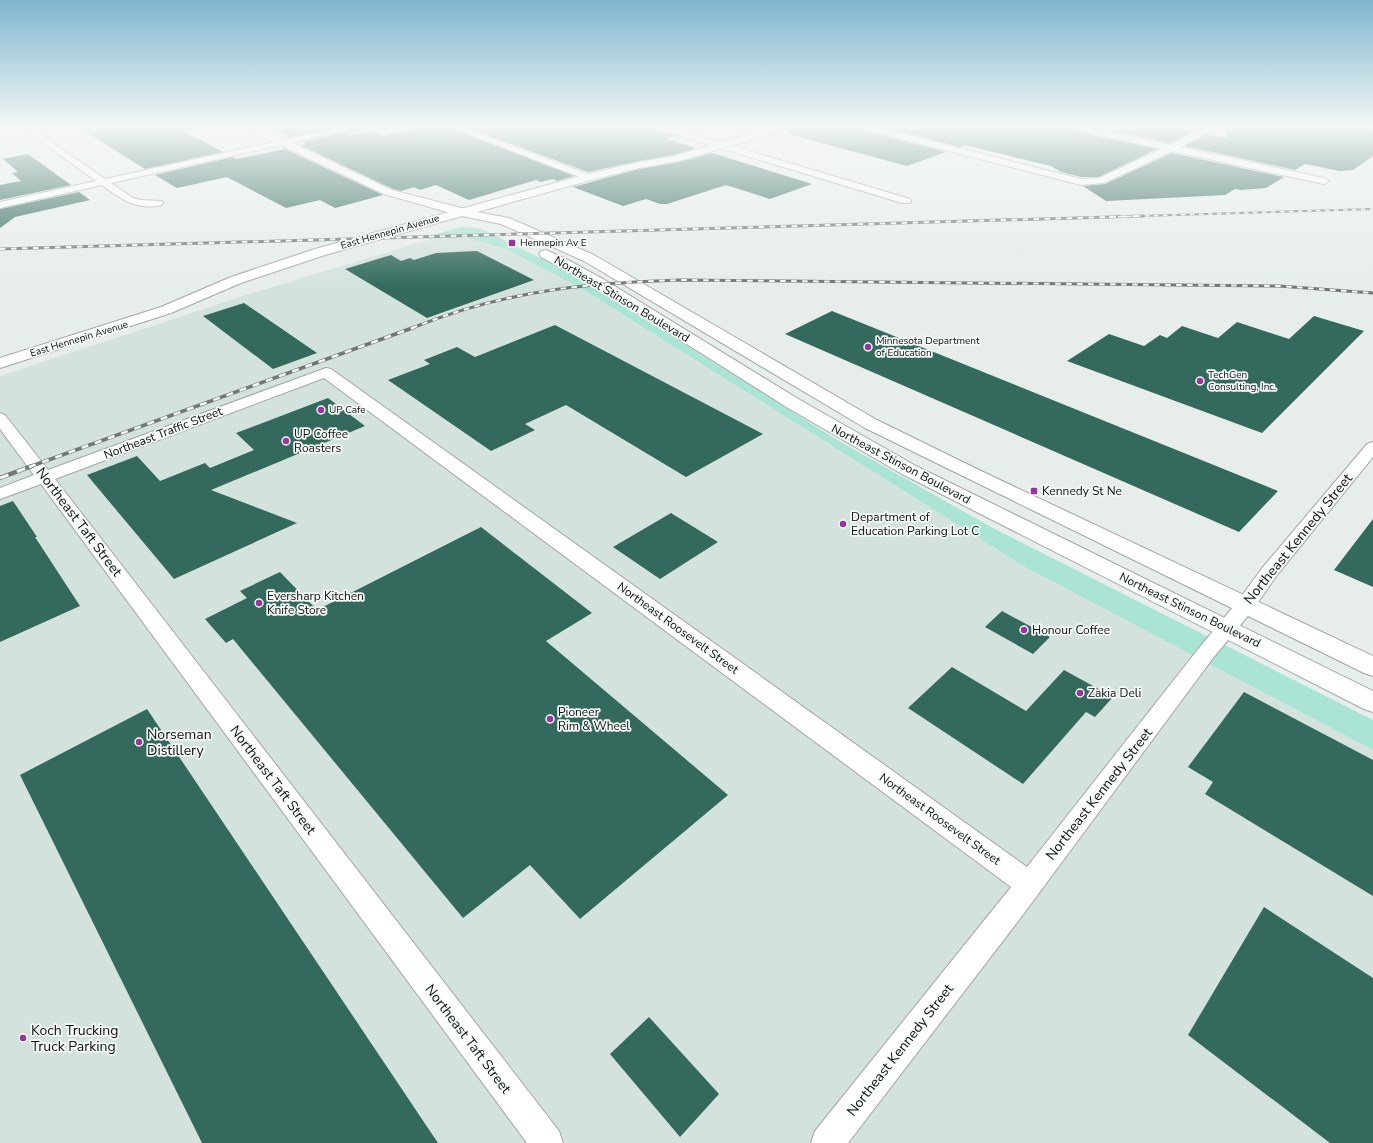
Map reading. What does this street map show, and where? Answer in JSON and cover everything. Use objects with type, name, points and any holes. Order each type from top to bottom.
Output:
[{"type":"main road","points":[[366,181],[388,192],[483,218]]},
{"type":"main road","name":"East Hennepin Avenue","points":[[181,305],[236,280],[279,265],[572,181]]},
{"type":"main road","name":"East Hennepin Avenue","points":[[0,363],[108,330],[181,305],[606,181]]},
{"type":"main road","name":"Northeast Stinson Boulevard","points":[[1373,667],[1244,606],[871,424],[589,258],[505,220],[483,218],[483,225],[588,276],[864,446],[909,470],[1373,702]]},
{"type":"street","points":[[0,205],[106,181]]},
{"type":"street","points":[[840,181],[906,201]]},
{"type":"street","points":[[1078,181],[1094,181]]},
{"type":"street","points":[[103,182],[129,200],[139,203],[158,203]]},
{"type":"street","name":"Northeast Traffic Street","points":[[0,494],[326,372]]},
{"type":"street","name":"Northeast Roosevelt Street","points":[[326,372],[1029,884]]},
{"type":"street","name":"Northeast Taft Street","points":[[0,418],[547,1143]]},
{"type":"street","name":"Northeast Kennedy Street","points":[[827,1143],[1270,571],[1373,447]]},
{"type":"shaded area","points":[[464,237],[506,249],[584,290],[1025,567],[1373,750],[1373,1143],[0,1143],[0,376],[243,296],[430,239]]},
{"type":"green space","points":[[461,227],[482,229],[572,274],[839,441],[989,526],[1373,720],[1373,750],[1025,567],[584,290],[506,249],[464,237],[430,239],[426,237]]},
{"type":"building","points":[[19,181],[66,181],[71,185],[0,200],[0,185]]},
{"type":"building","points":[[166,181],[207,181],[177,188]]},
{"type":"building","points":[[235,181],[354,181],[383,195],[335,208],[320,200],[286,208]]},
{"type":"building","points":[[377,181],[532,181],[469,200],[436,185],[420,190],[414,187],[401,191]]},
{"type":"building","points":[[594,181],[803,181],[812,184],[770,199],[726,185],[667,204],[660,204],[646,199],[623,206],[573,187]]},
{"type":"building","points":[[1111,181],[1277,181],[1266,188],[1235,189],[1225,195],[1106,201],[1083,186],[1105,184]]},
{"type":"building","points":[[79,192],[90,200],[15,217],[0,228],[0,209]]},
{"type":"building","points":[[477,251],[534,280],[427,318],[345,269],[391,255],[401,261],[410,258],[414,260],[436,253]]},
{"type":"building","points":[[244,303],[317,353],[273,369],[203,316]]},
{"type":"building","points":[[832,311],[1278,491],[1239,532],[785,334]]},
{"type":"building","points":[[1314,316],[1364,331],[1262,433],[1067,361],[1109,334],[1144,346],[1160,335],[1167,338],[1182,326],[1218,338],[1237,322],[1289,339]]},
{"type":"building","points":[[555,325],[763,434],[686,477],[566,405],[525,424],[535,430],[491,451],[388,380],[430,364],[424,360],[457,347],[475,357]]},
{"type":"building","points":[[328,398],[365,426],[211,490],[297,523],[174,579],[87,475],[137,456],[160,481],[205,463],[210,468],[254,450],[236,433]]},
{"type":"building","points":[[13,501],[80,606],[0,642],[0,506]]},
{"type":"building","points":[[671,513],[718,542],[660,579],[613,547]]},
{"type":"building","points":[[1373,519],[1373,587],[1334,570]]},
{"type":"building","points":[[481,527],[592,613],[546,641],[728,795],[580,919],[530,865],[463,918],[233,639],[226,643],[205,619],[247,598],[240,591],[280,572],[317,610]]},
{"type":"building","points":[[1002,611],[1050,637],[1033,654],[985,627]]},
{"type":"building","points":[[952,667],[1026,711],[1064,670],[1113,697],[1095,717],[1086,712],[1023,784],[908,708]]},
{"type":"building","points":[[1244,692],[1373,760],[1373,896],[1205,794],[1213,782],[1188,767]]},
{"type":"building","points":[[147,709],[438,1143],[202,1143],[20,775]]},
{"type":"building","points":[[1264,907],[1373,978],[1373,1143],[1330,1143],[1188,1035]]},
{"type":"building","points":[[649,1017],[719,1094],[680,1137],[610,1054]]},
{"type":"railway","points":[[1122,217],[1373,209]]},
{"type":"railway","points":[[1122,217],[1143,216]]},
{"type":"railway","points":[[1109,217],[1122,217]]},
{"type":"railway","points":[[0,249],[1122,217]]},
{"type":"railway","points":[[412,328],[475,306],[535,293],[597,285],[681,280],[1279,286],[1373,293]]},
{"type":"railway","points":[[29,467],[415,327]]},
{"type":"railway","points":[[0,478],[32,466]]},
{"type":"place","name":"Hennepin Av E","points":[[512,243]]},
{"type":"place","name":"Minnesota Department of Education","points":[[868,347]]},
{"type":"place","name":"TechGen Consulting, Inc.","points":[[1200,381]]},
{"type":"place","name":"UP Cafe","points":[[321,410]]},
{"type":"place","name":"UP Coffee Roasters","points":[[286,441]]},
{"type":"place","name":"Kennedy St Ne","points":[[1034,491]]},
{"type":"place","name":"Department of Education Parking Lot C","points":[[843,524]]},
{"type":"place","name":"Eversharp Kitchen Knife Store","points":[[259,603]]},
{"type":"place","name":"Honour Coffee","points":[[1024,630]]},
{"type":"place","name":"Zakia Deli","points":[[1080,693]]},
{"type":"place","name":"Pioneer Rim & Wheel","points":[[550,719]]},
{"type":"place","name":"Norseman Distillery","points":[[139,742]]},
{"type":"place","name":"Koch Trucking Truck Parking","points":[[23,1038]]}]
